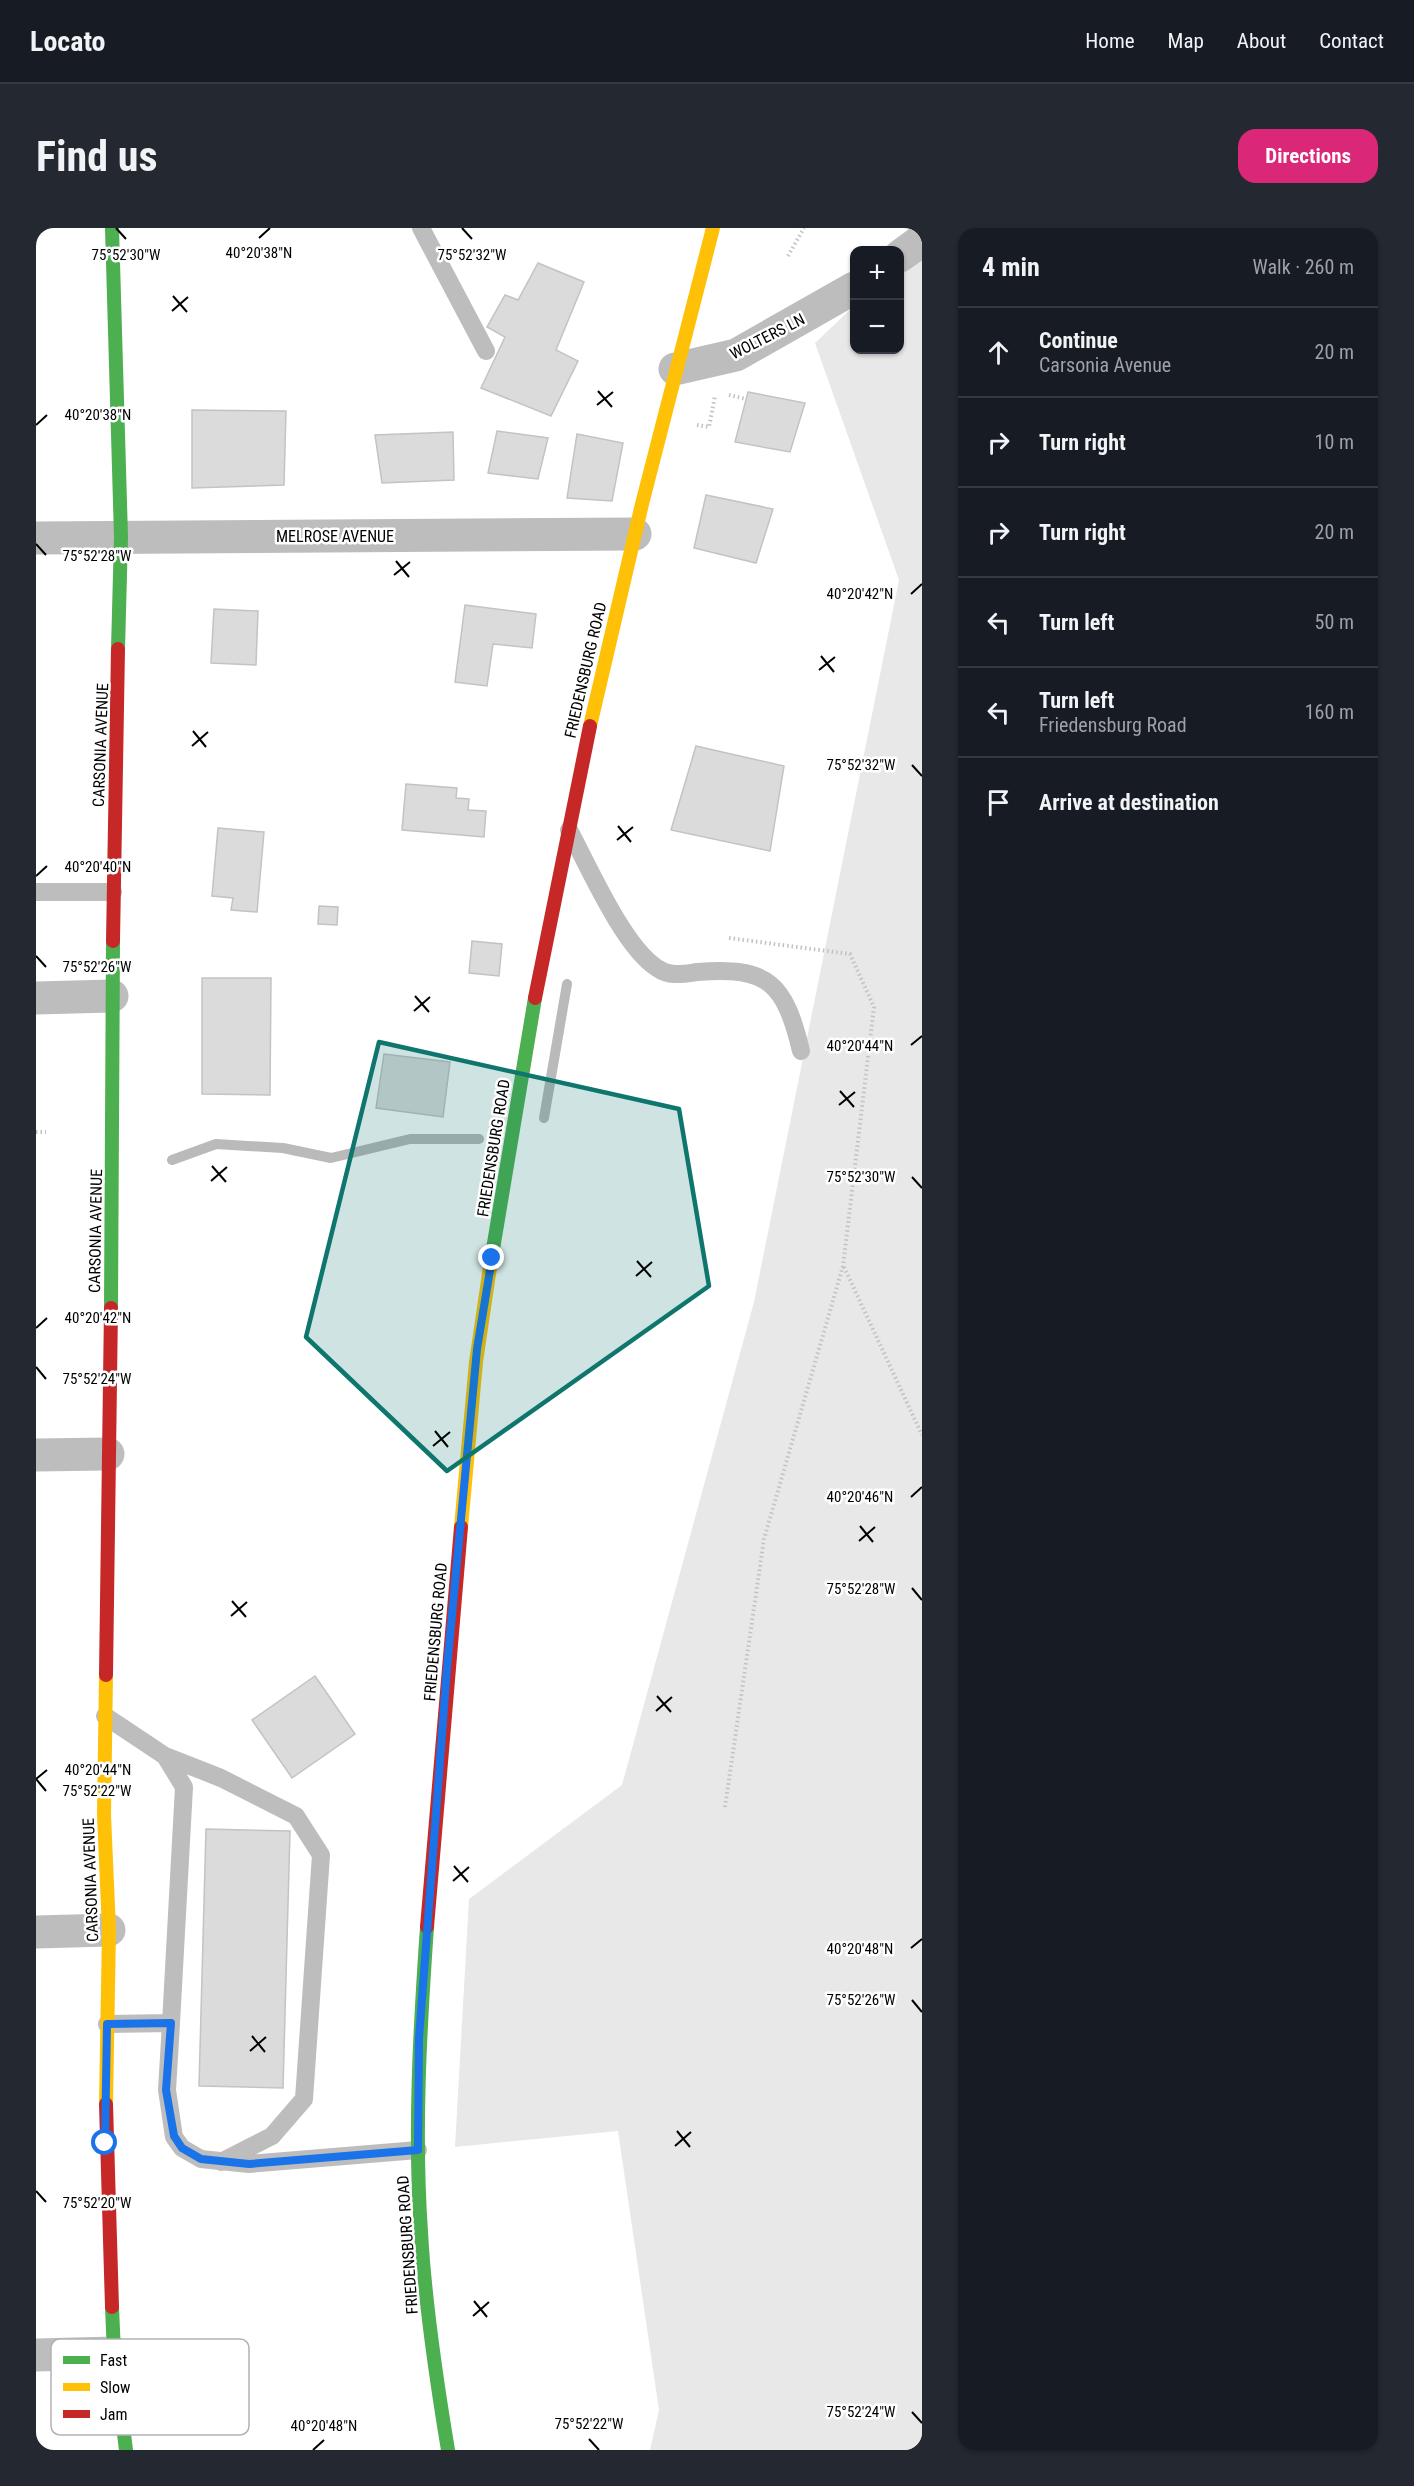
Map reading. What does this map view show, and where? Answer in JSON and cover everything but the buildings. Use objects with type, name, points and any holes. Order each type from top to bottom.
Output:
[{"type":"main road","name":"CARSONIA AVENUE","points":[[112,228],[121,537],[113,892],[104,1815],[109,1930],[105,2143],[113,2339]]},
{"type":"main road","name":"FRIEDENSBURG ROAD","points":[[448,2450],[431,2338],[422,2235],[418,2150],[419,2038],[447,1668],[477,1349],[534,1001],[591,715],[675,369],[713,228]]},
{"type":"main road","name":"CARSONIA AVENUE","points":[[124,2435],[126,2450]]},
{"type":"street","points":[[904,253],[922,240]]},
{"type":"street","name":"WOLTERS LN","points":[[675,369],[736,356],[850,291]]},
{"type":"street","name":"MELROSE AVENUE","points":[[36,538],[635,534]]},
{"type":"street","points":[[36,998],[112,996]]},
{"type":"street","points":[[36,1455],[108,1454]]},
{"type":"street","points":[[36,1932],[109,1930]]},
{"type":"street","points":[[36,2355],[51,2355]]},
{"type":"lane","points":[[421,228],[486,351]]},
{"type":"lane","points":[[568,828],[596,881],[645,959],[672,975],[707,972],[758,975],[776,988],[792,1012],[801,1051]]},
{"type":"lane","points":[[36,892],[113,892]]},
{"type":"lane","points":[[105,1716],[165,1756],[221,1778],[296,1816],[321,1855],[304,2099],[272,2136],[221,2162]]},
{"type":"lane","points":[[165,1756],[184,1787],[166,2090],[174,2136],[182,2148],[201,2159],[221,2162],[259,2164],[418,2150]]},
{"type":"lane","points":[[107,2024],[171,2023]]},
{"type":"path","points":[[788,256],[804,228]]},
{"type":"path","points":[[663,418],[709,427],[716,393],[746,399]]},
{"type":"path","points":[[725,1808],[764,1539],[843,1266],[874,1007],[850,954],[729,938]]},
{"type":"path","points":[[36,1132],[46,1132]]},
{"type":"path","points":[[843,1266],[922,1435]]},
{"type":"highlighted area","points":[[379,1042],[679,1109],[709,1286],[447,1471],[306,1337]]},
{"type":"shaded area","points":[[922,242],[922,2450],[650,2450],[659,2410],[618,2131],[455,2147],[469,1899],[622,1785],[754,1302],[899,580],[815,343],[850,310],[850,354],[904,354],[904,259]]},
{"type":"waterway","points":[[544,1118],[567,984]]},
{"type":"waterway","points":[[172,1160],[216,1144],[283,1148],[331,1158],[410,1139],[479,1139]]},
{"type":"traffic: fast","points":[[112,228],[121,537],[118,649]]},
{"type":"traffic: fast","points":[[111,1308],[113,941]]},
{"type":"traffic: fast","points":[[490,1267],[535,998]]},
{"type":"traffic: fast","points":[[427,1927],[419,2080],[419,2194],[428,2314],[448,2450]]},
{"type":"traffic: fast","points":[[112,2307],[113,2339]]},
{"type":"traffic: fast","points":[[124,2435],[126,2450]]},
{"type":"traffic: slow","points":[[590,726],[642,504],[713,228]]},
{"type":"traffic: slow","points":[[461,1527],[476,1362],[490,1267]]},
{"type":"traffic: slow","points":[[106,1675],[104,1815],[109,1930],[106,2104]]},
{"type":"traffic: jam","points":[[113,941],[118,649]]},
{"type":"traffic: jam","points":[[535,998],[590,726]]},
{"type":"traffic: jam","points":[[106,1675],[111,1308]]},
{"type":"traffic: jam","points":[[427,1927],[461,1527]]},
{"type":"traffic: jam","points":[[106,2104],[112,2307]]},
{"type":"route","points":[[105,2143],[107,2024],[171,2023],[166,2090],[174,2136],[182,2148],[201,2159],[249,2164],[418,2150],[419,2038],[447,1668],[477,1349],[492,1258]]}]
